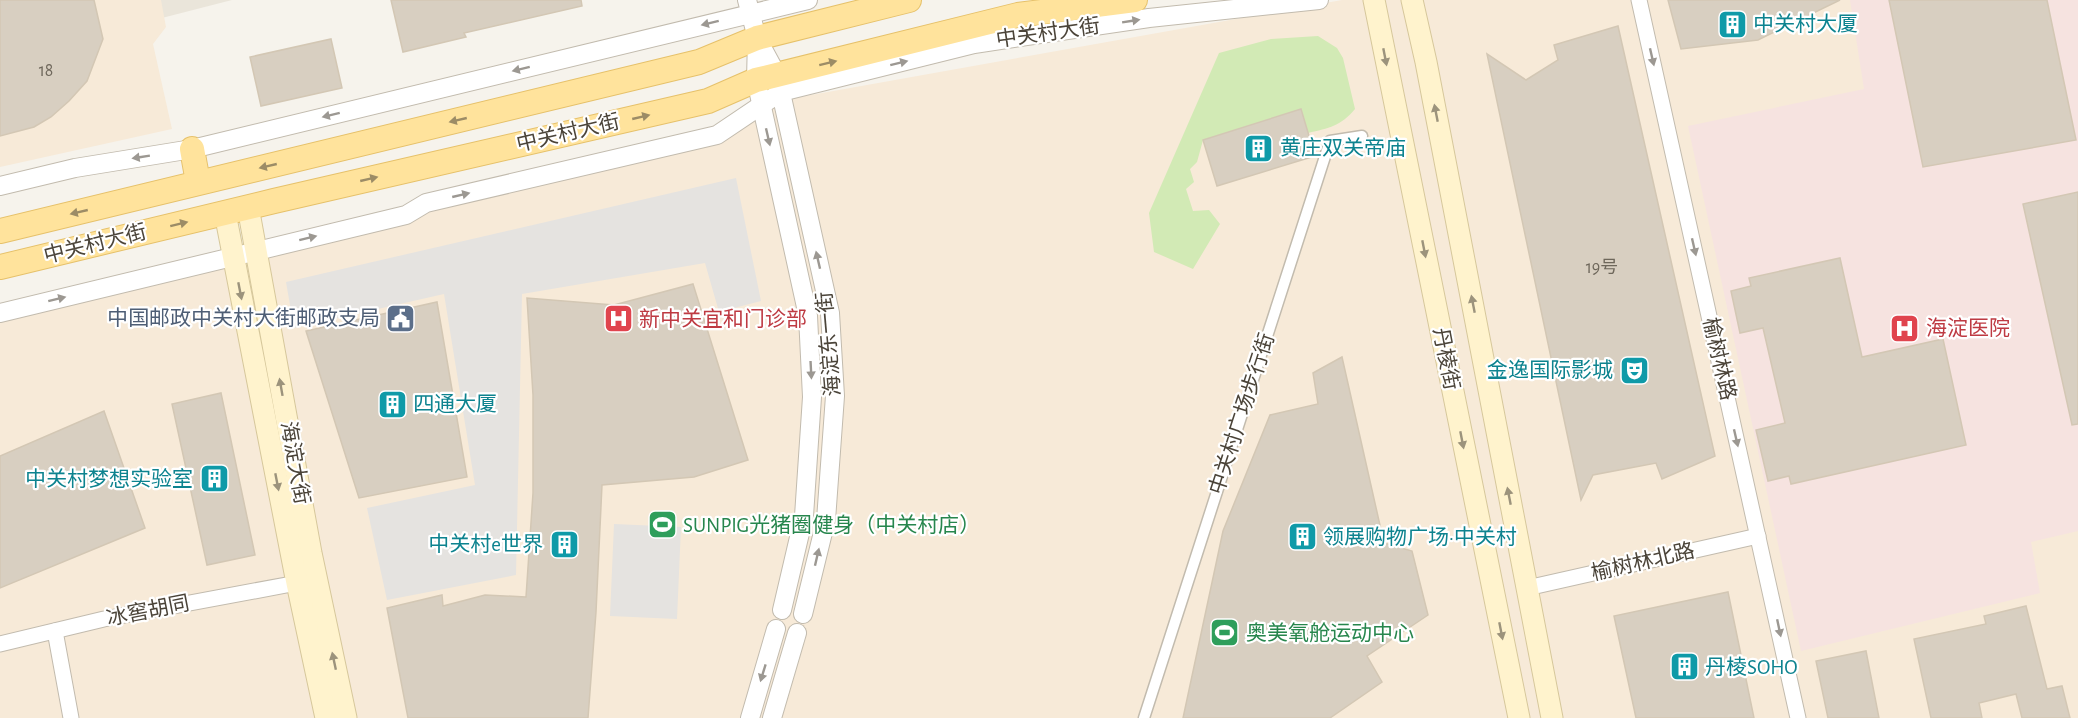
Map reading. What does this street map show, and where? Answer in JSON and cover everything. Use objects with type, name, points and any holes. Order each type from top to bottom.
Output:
[{"type":"main road","name":"中关村大街","points":[[0,231],[699,62],[757,38],[909,0]]},
{"type":"main road","name":"中关村大街","points":[[0,267],[248,207],[708,101],[1018,15],[1134,0]]},
{"type":"main road","name":"丹棱街","points":[[1374,0],[1519,718]]},
{"type":"main road","name":"丹棱街","points":[[1412,0],[1426,62],[1552,718]]},
{"type":"main road","points":[[192,149],[198,182]]},
{"type":"main road","name":"海淀大街","points":[[248,207],[311,553],[346,718]]},
{"type":"main road","name":"海淀大街","points":[[225,213],[297,583],[326,718]]},
{"type":"street","points":[[0,186],[75,168],[192,149],[749,7],[808,0]]},
{"type":"street","name":"中关村大街","points":[[771,83],[1005,39],[1149,18],[1319,0]]},
{"type":"street","name":"榆树林路","points":[[1639,0],[1798,718]]},
{"type":"street","points":[[749,7],[771,83]]},
{"type":"street","name":"海淀东一街","points":[[771,83],[761,105],[808,316],[812,397],[804,516],[782,610]]},
{"type":"street","name":"海淀东一街","points":[[771,83],[830,313],[835,396],[826,520],[803,614]]},
{"type":"street","points":[[0,313],[406,214],[426,203],[717,135],[761,105]]},
{"type":"street","name":"中关村广场步行街","points":[[1144,718],[1330,141],[1362,136]]},
{"type":"street","name":"榆树林北路","points":[[1527,588],[1758,536]]},
{"type":"street","points":[[297,583],[311,553]]},
{"type":"street","name":"冰窖胡同","points":[[0,644],[104,619],[297,583]]},
{"type":"street","points":[[750,718],[776,628]]},
{"type":"street","points":[[55,631],[71,718]]},
{"type":"street","points":[[772,718],[797,633]]},
{"type":"shaded area","points":[[0,0],[161,0],[166,27],[153,44],[172,129],[0,167]]},
{"type":"shaded area","points":[[154,0],[232,0],[158,19]]},
{"type":"shaded area","points":[[1342,0],[2078,0],[2078,718],[0,718],[0,313],[717,135],[783,100]]},
{"type":"shaded area","name":"海淀医院","points":[[1850,0],[2078,0],[2078,531],[2031,542],[2040,593],[1801,651],[1688,126],[1864,89]]},
{"type":"shaded area","points":[[736,178],[761,301],[719,312],[705,263],[522,294],[516,575],[387,600],[367,508],[475,485],[444,294],[294,328],[286,282]]},
{"type":"shaded area","points":[[614,524],[681,527],[677,619],[610,616]]},
{"type":"green space","points":[[1318,36],[1337,48],[1343,58],[1355,109],[1334,126],[1308,133],[1301,109],[1203,140],[1197,162],[1190,169],[1194,182],[1186,189],[1193,211],[1209,210],[1220,224],[1193,269],[1154,252],[1149,213],[1219,53],[1271,39]]},
{"type":"building","points":[[0,0],[94,0],[103,39],[87,81],[69,101],[51,117],[34,127],[0,136]]},
{"type":"building","points":[[391,0],[581,0],[582,6],[464,33],[466,37],[403,52]]},
{"type":"building","name":"中关村大厦","points":[[1668,0],[1840,0],[1758,40],[1681,49]]},
{"type":"building","points":[[1889,0],[2047,0],[2076,140],[1923,167]]},
{"type":"building","points":[[1618,26],[1715,456],[1662,479],[1656,463],[1593,475],[1581,500],[1487,54],[1526,80],[1558,60],[1554,45]]},
{"type":"building","points":[[331,39],[342,88],[261,106],[250,57]]},
{"type":"building","name":"黄庄双关帝庙","points":[[1301,109],[1315,156],[1217,186],[1203,140]]},
{"type":"building","points":[[2078,192],[2078,424],[2072,425],[2023,204]]},
{"type":"building","points":[[1840,258],[1862,357],[1943,339],[1966,445],[1791,484],[1789,476],[1768,481],[1756,430],[1785,423],[1763,328],[1740,333],[1731,291],[1751,286],[1749,278]]},
{"type":"building","name":"中关村e世界","points":[[693,284],[748,460],[694,477],[602,485],[588,718],[408,718],[387,608],[442,595],[443,606],[485,595],[526,597],[533,493],[533,395],[527,298],[614,305]]},
{"type":"building","name":"四通大厦","points":[[437,302],[467,477],[359,498],[306,331]]},
{"type":"building","name":"领展购物广场·中关村","points":[[1342,357],[1384,543],[1412,551],[1428,615],[1367,656],[1382,682],[1330,718],[1183,718],[1223,531],[1270,415],[1318,404],[1313,373]]},
{"type":"building","name":"中关村梦想实验室","points":[[221,393],[255,555],[207,565],[172,404]]},
{"type":"building","points":[[104,411],[145,528],[0,588],[0,456]]},
{"type":"building","name":"丹棱SOHO","points":[[1728,592],[1754,718],[1636,718],[1614,616]]},
{"type":"building","points":[[2026,606],[2047,689],[2062,686],[2070,718],[2022,718],[2016,694],[1979,703],[1982,718],[1931,718],[1914,639],[1986,624],[1984,616]]},
{"type":"building","points":[[1866,651],[1879,718],[1828,718],[1816,661]]},
{"type":"place","name":"中关村大厦","points":[[1732,24]]},
{"type":"place","name":"黄庄双关帝庙","points":[[1259,148]]},
{"type":"place","name":"中国邮政中关村大街邮政支局","points":[[401,318]]},
{"type":"place","name":"新中关宜和门诊部","points":[[618,319]]},
{"type":"place","name":"海淀医院","points":[[1905,328]]},
{"type":"place","name":"金逸国际影城","points":[[1634,370]]},
{"type":"place","name":"四通大厦","points":[[392,404]]},
{"type":"place","name":"中关村梦想实验室","points":[[214,479]]},
{"type":"place","name":"SUNPIG光猪圈健身（中关村店）","points":[[662,525]]},
{"type":"place","name":"领展购物广场·中关村","points":[[1302,537]]},
{"type":"place","name":"中关村e世界","points":[[564,544]]},
{"type":"place","name":"奥美氧舱运动中心","points":[[1225,633]]},
{"type":"place","name":"丹棱SOHO","points":[[1684,667]]}]
